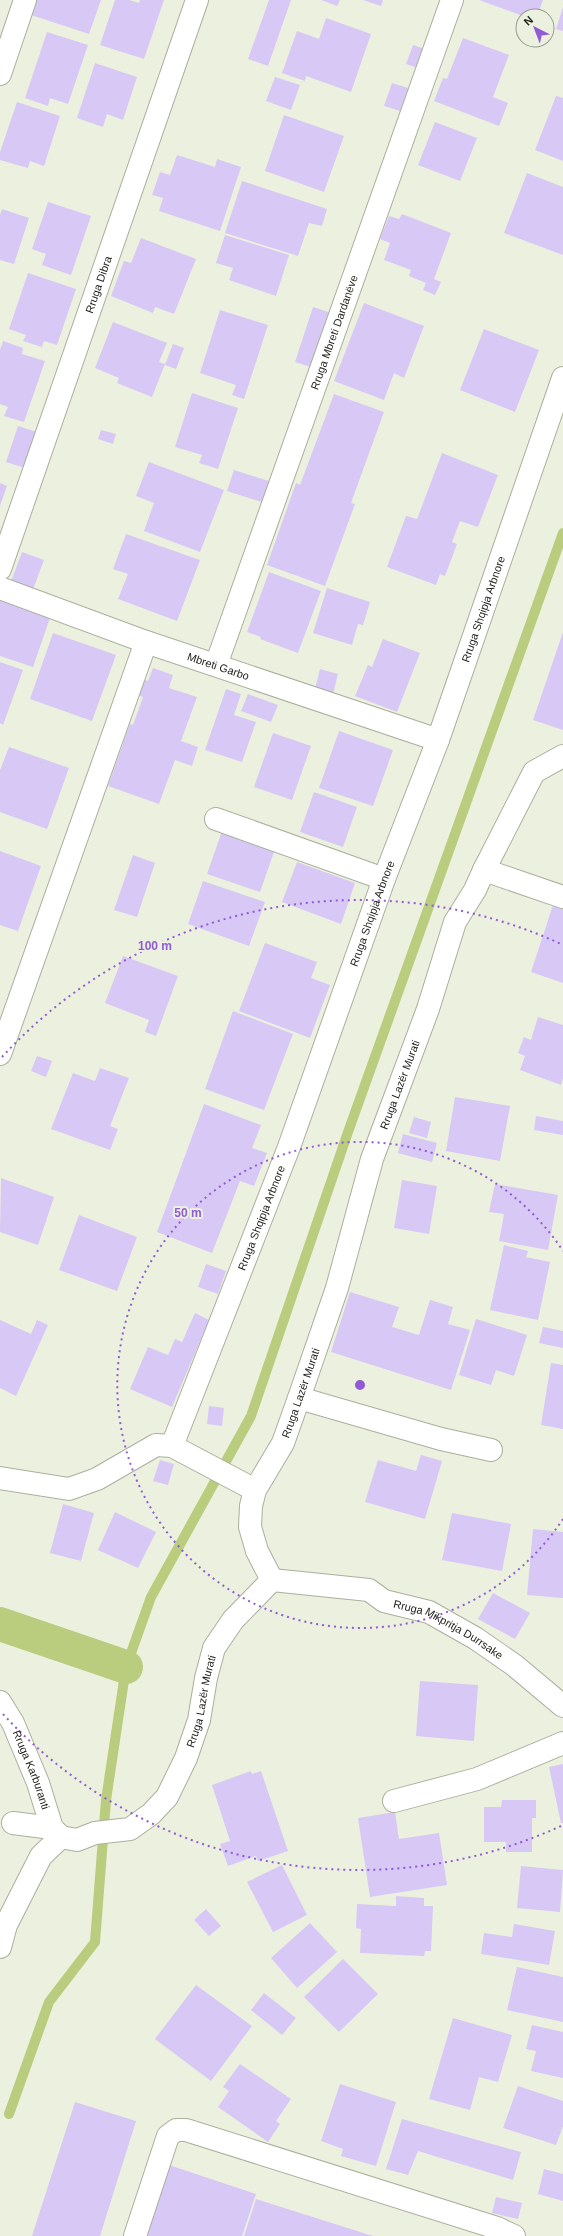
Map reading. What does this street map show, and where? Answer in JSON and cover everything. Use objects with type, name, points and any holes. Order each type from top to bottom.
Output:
[{"type":"street","points":[[0,74],[25,0]]},
{"type":"street","name":"Rruga Dibra","points":[[0,569],[197,0]]},
{"type":"street","name":"Rruga Mbreti Dardanëve","points":[[216,665],[452,0]]},
{"type":"street","name":"Rruga Shqipja Arbnore","points":[[172,1446],[288,1147],[384,879],[438,740],[563,378]]},
{"type":"street","name":"Mbreti Garbo","points":[[0,588],[146,642],[438,740]]},
{"type":"street","points":[[0,1054],[146,642]]},
{"type":"street","name":"Rruga Lazër Murati","points":[[13,1823],[56,1833],[77,1840],[95,1833],[130,1829],[151,1814],[167,1797],[179,1776],[199,1720],[206,1678],[219,1639],[233,1620],[272,1580],[257,1551],[250,1527],[251,1506],[255,1490],[283,1444],[337,1288],[372,1159],[428,1009],[455,922],[475,890],[534,772],[563,756]]},
{"type":"street","points":[[216,820],[384,879]]},
{"type":"street","points":[[484,870],[563,897]]},
{"type":"street","points":[[299,1398],[441,1439],[491,1450]]},
{"type":"street","points":[[0,1478],[69,1489],[97,1479],[156,1445],[172,1446],[233,1480],[255,1490]]},
{"type":"street","name":"Rruga Mikpritja Durrsake","points":[[272,1580],[369,1590],[384,1601],[430,1612],[475,1638],[514,1665],[563,1706]]},
{"type":"street","name":"Rruga Karburanti","points":[[0,1702],[12,1723],[38,1783],[56,1833]]},
{"type":"street","points":[[394,1801],[477,1779],[563,1743]]},
{"type":"street","points":[[0,1947],[6,1925],[41,1856],[56,1833]]},
{"type":"street","points":[[135,2236],[168,2136],[176,2130],[186,2130],[497,2228],[514,2236]]},
{"type":"building","points":[[36,0],[101,0],[89,34],[31,15]]},
{"type":"building","points":[[115,0],[129,0],[139,3],[140,0],[164,0],[144,59],[100,45]]},
{"type":"building","points":[[269,0],[291,0],[268,66],[248,59]]},
{"type":"building","points":[[321,0],[340,0],[337,6]]},
{"type":"building","points":[[363,0],[383,0],[381,6]]},
{"type":"building","points":[[479,0],[543,0],[540,8],[515,8],[515,13]]},
{"type":"building","points":[[563,7],[563,31],[556,29]]},
{"type":"building","points":[[326,18],[371,34],[351,92],[306,76],[305,81],[282,73],[297,31],[319,39]]},
{"type":"building","points":[[47,32],[88,45],[68,104],[50,98],[48,106],[25,98]]},
{"type":"building","points":[[463,38],[509,55],[493,97],[508,103],[499,126],[434,101],[443,78],[447,79]]},
{"type":"building","points":[[413,45],[425,49],[418,68],[406,64]]},
{"type":"building","points":[[95,63],[137,77],[123,120],[107,114],[103,127],[77,118]]},
{"type":"building","points":[[275,77],[300,85],[291,110],[266,101]]},
{"type":"building","points":[[392,83],[408,88],[400,111],[384,106]]},
{"type":"building","points":[[556,96],[563,98],[563,161],[535,150]]},
{"type":"building","points":[[17,102],[60,116],[44,166],[30,161],[28,168],[0,160],[0,152]]},
{"type":"building","points":[[284,115],[344,136],[324,192],[265,171]]},
{"type":"building","points":[[435,122],[477,138],[460,181],[418,165]]},
{"type":"building","points":[[177,155],[215,167],[217,159],[241,167],[220,231],[159,211],[163,198],[152,195],[160,172],[170,175]]},
{"type":"building","points":[[527,173],[563,187],[563,255],[504,233]]},
{"type":"building","points":[[242,181],[327,209],[322,226],[309,223],[298,256],[225,233]]},
{"type":"building","points":[[48,202],[91,216],[71,275],[42,265],[46,254],[32,249]]},
{"type":"building","points":[[2,209],[29,218],[14,264],[0,260],[0,215]]},
{"type":"building","points":[[402,214],[451,233],[434,279],[441,282],[435,295],[423,290],[426,283],[409,276],[411,270],[384,260],[390,243],[380,239],[389,216],[399,219]]},
{"type":"building","points":[[225,235],[289,255],[276,296],[229,280],[233,268],[216,263]]},
{"type":"building","points":[[141,238],[196,259],[174,314],[155,307],[153,313],[111,296],[124,261],[131,263]]},
{"type":"building","points":[[28,273],[76,289],[57,345],[44,341],[42,347],[23,341],[26,335],[9,329]]},
{"type":"building","points":[[364,303],[424,326],[404,378],[394,373],[384,400],[334,381]]},
{"type":"building","points":[[313,307],[334,314],[317,369],[295,362]]},
{"type":"building","points":[[220,310],[268,325],[244,399],[232,395],[236,385],[200,373]]},
{"type":"building","points":[[113,322],[167,343],[159,362],[165,364],[152,397],[117,383],[119,378],[95,368]]},
{"type":"building","points":[[484,329],[539,350],[515,412],[460,390]]},
{"type":"building","points":[[3,341],[23,348],[22,354],[45,361],[24,422],[4,416],[8,407],[0,404],[0,350]]},
{"type":"building","points":[[173,344],[184,348],[176,369],[165,365]]},
{"type":"building","points":[[192,393],[238,408],[218,469],[199,463],[202,455],[175,447]]},
{"type":"building","points":[[334,394],[384,412],[351,503],[355,504],[325,586],[267,565],[296,483],[300,485]]},
{"type":"building","points":[[18,426],[37,432],[25,468],[6,462]]},
{"type":"building","points":[[101,430],[116,434],[113,444],[98,439]]},
{"type":"building","points":[[442,453],[498,475],[478,527],[460,521],[452,542],[457,544],[445,576],[440,574],[436,585],[387,567],[406,516],[417,519]]},
{"type":"building","points":[[149,462],[224,490],[200,552],[144,531],[154,503],[136,496]]},
{"type":"building","points":[[234,470],[275,483],[268,504],[227,491]]},
{"type":"building","points":[[0,483],[7,486],[0,506]]},
{"type":"building","points":[[126,534],[200,560],[177,621],[118,599],[128,574],[113,569]]},
{"type":"building","points":[[22,552],[44,560],[32,592],[10,584]]},
{"type":"building","points":[[269,572],[321,591],[298,653],[260,639],[261,637],[247,632]]},
{"type":"building","points":[[327,588],[370,602],[363,625],[358,624],[352,645],[313,633]]},
{"type":"building","points":[[15,599],[50,618],[33,667],[0,656],[0,600],[13,605]]},
{"type":"building","points":[[563,632],[563,730],[533,720]]},
{"type":"building","points":[[53,633],[116,655],[92,721],[30,699]]},
{"type":"building","points":[[383,639],[420,653],[397,712],[355,696],[368,665],[372,667]]},
{"type":"building","points":[[0,662],[23,670],[3,725],[0,723]]},
{"type":"building","points":[[153,668],[173,675],[169,688],[197,697],[181,741],[198,747],[192,766],[175,760],[159,804],[108,786],[130,724],[133,725],[143,697],[137,695],[142,679],[148,681]]},
{"type":"building","points":[[320,669],[338,674],[333,694],[315,689]]},
{"type":"building","points":[[226,689],[241,694],[234,715],[256,722],[242,762],[205,750]]},
{"type":"building","points":[[248,694],[278,705],[271,722],[241,711]]},
{"type":"building","points":[[339,731],[393,750],[373,806],[319,788]]},
{"type":"building","points":[[273,733],[311,746],[292,800],[254,787]]},
{"type":"building","points":[[9,747],[69,768],[47,829],[0,812],[0,770]]},
{"type":"building","points":[[314,792],[357,807],[343,847],[300,832]]},
{"type":"building","points":[[222,831],[275,849],[260,892],[207,874]]},
{"type":"building","points":[[0,851],[41,866],[18,931],[0,925]]},
{"type":"building","points":[[133,855],[155,863],[137,917],[114,910]]},
{"type":"building","points":[[297,862],[355,883],[341,924],[282,902]]},
{"type":"building","points":[[203,881],[265,902],[249,946],[188,924]]},
{"type":"building","points":[[553,905],[563,909],[563,983],[531,972]]},
{"type":"building","points":[[265,943],[317,962],[311,978],[330,985],[310,1038],[239,1011]]},
{"type":"building","points":[[123,956],[178,976],[156,1036],[145,1032],[149,1020],[105,1003]]},
{"type":"building","points":[[233,1011],[293,1034],[264,1110],[205,1089]]},
{"type":"building","points":[[538,1017],[563,1025],[563,1078],[561,1085],[520,1070],[525,1056],[518,1053],[524,1037],[531,1040]]},
{"type":"building","points":[[37,1056],[52,1061],[46,1077],[31,1071]]},
{"type":"building","points":[[100,1068],[129,1078],[110,1126],[118,1129],[110,1150],[51,1129],[73,1073],[95,1081]]},
{"type":"building","points":[[455,1097],[510,1106],[500,1161],[446,1151]]},
{"type":"building","points":[[204,1104],[261,1125],[252,1148],[267,1153],[254,1186],[240,1181],[212,1253],[157,1232]]},
{"type":"building","points":[[536,1116],[563,1121],[563,1135],[534,1130]]},
{"type":"building","points":[[414,1117],[431,1122],[427,1138],[409,1133]]},
{"type":"building","points":[[403,1134],[437,1143],[432,1162],[398,1153]]},
{"type":"building","points":[[1,1178],[54,1197],[38,1245],[0,1232]]},
{"type":"building","points":[[402,1180],[437,1186],[429,1234],[394,1228]]},
{"type":"building","points":[[495,1184],[558,1195],[548,1250],[499,1241],[504,1214],[489,1212]]},
{"type":"building","points":[[79,1215],[137,1237],[117,1291],[59,1270]]},
{"type":"building","points":[[504,1245],[528,1251],[526,1257],[550,1262],[538,1320],[490,1310]]},
{"type":"building","points":[[206,1264],[226,1271],[218,1294],[198,1287]]},
{"type":"building","points":[[350,1292],[399,1307],[392,1327],[419,1335],[430,1300],[453,1307],[448,1324],[470,1330],[451,1390],[331,1352]]},
{"type":"building","points":[[195,1313],[209,1320],[172,1407],[130,1389],[148,1347],[168,1355],[175,1339],[182,1342]]},
{"type":"building","points":[[476,1319],[527,1335],[514,1376],[496,1370],[491,1385],[459,1375]]},
{"type":"building","points":[[0,1320],[31,1334],[37,1320],[48,1325],[16,1396],[0,1388]]},
{"type":"building","points":[[543,1327],[563,1331],[563,1348],[539,1343]]},
{"type":"building","points":[[551,1363],[563,1365],[563,1429],[541,1425]]},
{"type":"building","points":[[209,1406],[224,1408],[222,1426],[207,1424]]},
{"type":"building","points":[[421,1455],[442,1461],[425,1519],[365,1502],[378,1460],[416,1471]]},
{"type":"building","points":[[160,1460],[174,1464],[168,1485],[153,1481]]},
{"type":"building","points":[[63,1504],[94,1513],[81,1561],[50,1553]]},
{"type":"building","points":[[115,1512],[156,1532],[138,1568],[98,1550]]},
{"type":"building","points":[[452,1513],[511,1524],[502,1571],[442,1560]]},
{"type":"building","points":[[533,1529],[563,1532],[563,1598],[527,1595]]},
{"type":"building","points":[[493,1593],[530,1613],[515,1639],[478,1619]]},
{"type":"building","points":[[420,1681],[478,1685],[474,1741],[416,1736]]},
{"type":"building","points":[[563,1764],[563,1823],[561,1823],[549,1767]]},
{"type":"building","points":[[251,1771],[252,1774],[261,1771],[288,1851],[258,1861],[256,1856],[228,1866],[220,1844],[230,1841],[212,1785]]},
{"type":"building","points":[[502,1800],[536,1800],[536,1818],[532,1818],[532,1852],[506,1852],[506,1842],[484,1842],[484,1807],[501,1807]]},
{"type":"building","points":[[395,1812],[399,1839],[439,1833],[447,1885],[370,1897],[358,1818]]},
{"type":"building","points":[[282,1865],[307,1915],[273,1932],[247,1882]]},
{"type":"building","points":[[521,1866],[563,1870],[560,1912],[517,1908]]},
{"type":"building","points":[[396,1896],[424,1898],[424,1906],[433,1906],[431,1951],[425,1951],[424,1956],[360,1953],[361,1929],[356,1928],[357,1904],[396,1906]]},
{"type":"building","points":[[206,1909],[221,1926],[209,1936],[194,1920]]},
{"type":"building","points":[[310,1923],[337,1952],[297,1988],[271,1958]]},
{"type":"building","points":[[514,1924],[555,1931],[549,1965],[481,1954],[484,1933],[512,1937]]},
{"type":"building","points":[[343,1959],[378,1994],[339,2032],[304,1997]]},
{"type":"building","points":[[517,1967],[563,1977],[563,2022],[507,2010]]},
{"type":"building","points":[[196,1985],[252,2026],[211,2081],[155,2039]]},
{"type":"building","points":[[264,1993],[296,2018],[282,2035],[251,2010]]},
{"type":"building","points":[[453,2018],[512,2035],[498,2082],[479,2077],[470,2110],[429,2099]]},
{"type":"building","points":[[532,2025],[563,2032],[563,2078],[531,2071],[536,2051],[526,2049]]},
{"type":"building","points":[[240,2064],[291,2099],[276,2121],[280,2124],[268,2142],[218,2107],[229,2091],[223,2087]]},
{"type":"building","points":[[340,2084],[396,2102],[376,2166],[341,2156],[343,2149],[321,2141]]},
{"type":"building","points":[[518,2086],[563,2101],[563,2126],[556,2145],[503,2128]]},
{"type":"building","points":[[75,2102],[136,2121],[100,2236],[32,2236]]},
{"type":"building","points":[[402,2119],[521,2152],[513,2180],[418,2151],[408,2175],[386,2169]]},
{"type":"building","points":[[169,2165],[256,2194],[242,2236],[145,2236]]},
{"type":"building","points":[[544,2169],[563,2174],[563,2201],[538,2194]]},
{"type":"building","points":[[496,2197],[522,2203],[518,2219],[492,2213]]},
{"type":"building","points":[[256,2199],[373,2236],[244,2236]]},
{"type":"waterway","points":[[9,2114],[49,2002],[95,1942],[106,1800],[126,1667],[151,1597],[251,1416],[348,1132],[563,533]]},
{"type":"waterway","points":[[0,1624],[126,1667]]}]
